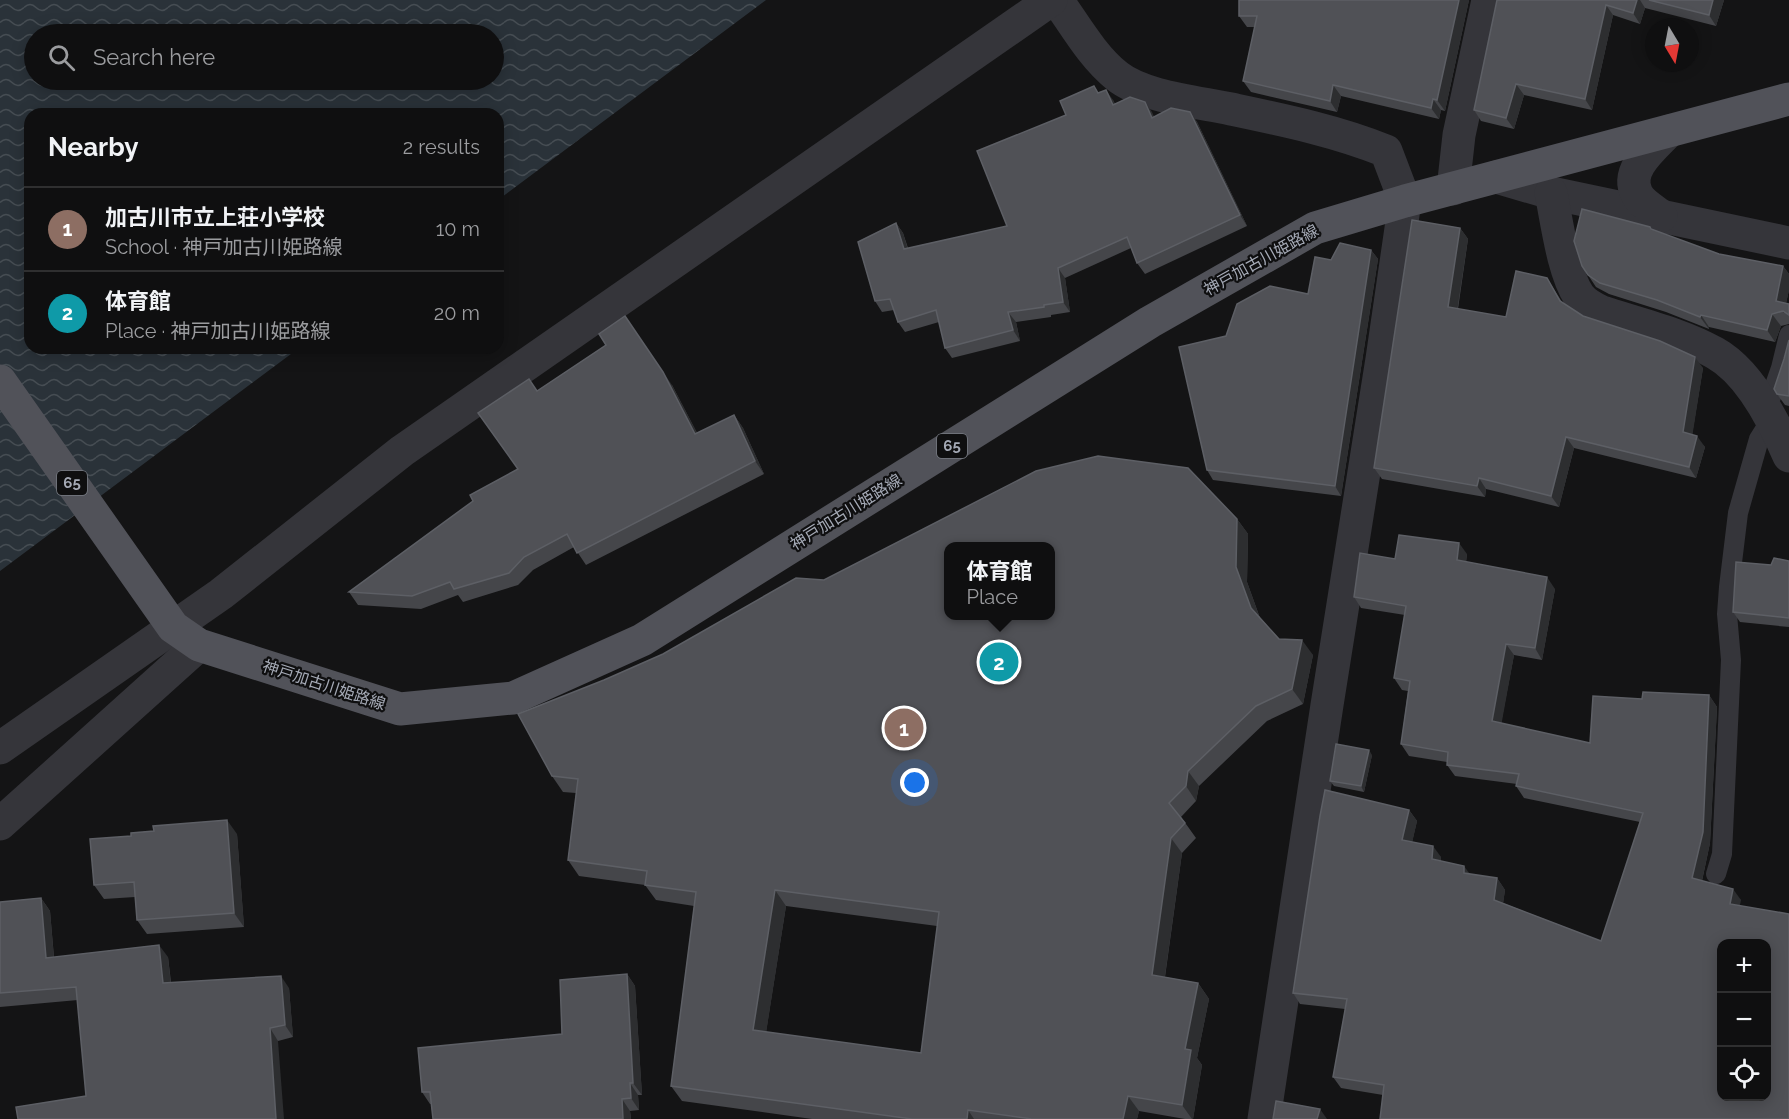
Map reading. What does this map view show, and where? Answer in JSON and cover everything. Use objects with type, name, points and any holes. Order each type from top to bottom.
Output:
[{"type":"main road","name":"神戸加古川姫路線","points":[[186,636],[400,709],[513,698],[642,640],[1150,322],[1315,228],[1405,201],[1789,99]]},
{"type":"main road","name":"65","points":[[0,381],[144,585],[186,636]]},
{"type":"street","points":[[0,824],[186,636],[221,594],[402,452],[1051,0]]},
{"type":"street","points":[[1057,0],[1100,60],[1118,77],[1151,93],[1259,115],[1363,141],[1386,151],[1405,201],[1381,370],[1264,1119]]},
{"type":"street","points":[[1453,189],[1459,135],[1488,0]]},
{"type":"street","points":[[1661,216],[1637,196],[1634,186],[1635,176],[1644,157],[1669,131]]},
{"type":"street","points":[[1496,177],[1551,193],[1789,243]]},
{"type":"street","points":[[1551,193],[1572,284],[1580,298],[1602,312],[1716,353],[1749,382],[1789,456]]},
{"type":"street","points":[[0,748],[186,636]]},
{"type":"lane","points":[[1716,874],[1722,854],[1731,660],[1727,614],[1732,555],[1738,513],[1759,439],[1768,416],[1789,335]]},
{"type":"water","points":[[0,0],[766,0],[504,196],[504,108],[24,108],[24,354],[291,354],[0,571]]},
{"type":"building","points":[[1239,0],[1459,0],[1437,100],[1433,99],[1431,108],[1333,85],[1330,101],[1243,81],[1257,16],[1239,16]]},
{"type":"building","points":[[1497,0],[1637,0],[1633,13],[1606,5],[1585,99],[1516,84],[1506,118],[1474,110]]},
{"type":"building","points":[[1649,0],[1713,0],[1709,15]]},
{"type":"building","points":[[1094,86],[1098,93],[1106,90],[1113,105],[1130,97],[1145,102],[1152,118],[1171,108],[1190,112],[1240,215],[1137,263],[1127,237],[1058,268],[1063,302],[1008,312],[1013,330],[945,348],[936,310],[898,322],[890,299],[875,301],[858,242],[896,223],[904,249],[1007,226],[977,151],[1066,115],[1060,101]]},
{"type":"building","points":[[1582,209],[1650,227],[1719,254],[1783,266],[1776,301],[1789,304],[1789,315],[1783,311],[1772,314],[1767,330],[1701,315],[1700,317],[1657,300],[1600,283],[1588,275],[1582,266],[1574,241]]},
{"type":"building","points":[[1412,220],[1460,228],[1448,307],[1506,317],[1516,271],[1547,278],[1560,301],[1583,316],[1660,341],[1695,357],[1683,432],[1697,436],[1689,467],[1566,437],[1551,496],[1479,478],[1477,486],[1374,468]]},
{"type":"building","points":[[1340,243],[1371,250],[1335,486],[1207,470],[1179,347],[1226,336],[1237,304],[1270,286],[1308,294],[1315,257],[1331,260]]},
{"type":"building","points":[[625,316],[663,372],[695,434],[734,415],[755,461],[577,553],[567,534],[524,557],[509,573],[454,589],[450,582],[412,596],[349,592],[473,501],[470,495],[518,469],[478,413],[529,379],[537,391],[606,345],[599,334]]},
{"type":"building","points":[[1789,340],[1789,396],[1777,394],[1774,389]]},
{"type":"building","points":[[1098,456],[1188,468],[1237,519],[1236,567],[1251,608],[1279,639],[1302,640],[1292,689],[1256,706],[1188,771],[1186,786],[1169,803],[1185,823],[1171,838],[1152,975],[1198,983],[1185,1049],[1191,1050],[1182,1105],[1128,1096],[1123,1119],[1032,1119],[968,1110],[967,1119],[912,1119],[671,1086],[696,892],[645,885],[647,871],[568,860],[578,779],[552,776],[518,714],[663,654],[796,578],[824,580],[1036,471]],"holes":[[[775,890],[939,912],[921,1053],[753,1030]]]},
{"type":"building","points":[[1399,535],[1459,543],[1457,560],[1547,577],[1535,648],[1506,644],[1492,721],[1590,743],[1593,696],[1642,699],[1643,692],[1709,695],[1703,832],[1692,878],[1733,889],[1730,904],[1789,914],[1789,1119],[1380,1119],[1384,1085],[1333,1077],[1347,999],[1293,993],[1325,790],[1409,810],[1402,840],[1433,846],[1432,859],[1464,866],[1464,873],[1497,878],[1494,900],[1601,941],[1643,813],[1516,786],[1519,774],[1447,765],[1448,752],[1401,744],[1410,681],[1394,678],[1406,606],[1354,597],[1360,553],[1395,559]]},
{"type":"building","points":[[1774,558],[1789,561],[1789,618],[1733,612],[1736,562],[1771,565]]},
{"type":"building","points":[[1336,744],[1369,750],[1361,786],[1330,781]]},
{"type":"building","points":[[227,820],[234,913],[137,920],[134,882],[94,885],[90,839],[131,836],[131,833],[154,831],[153,826]]},
{"type":"building","points":[[41,898],[46,958],[159,945],[163,983],[281,976],[285,1025],[270,1028],[276,1119],[18,1119],[16,1107],[86,1096],[76,987],[0,993],[0,902]]},
{"type":"building","points":[[627,974],[633,1083],[630,1083],[631,1098],[622,1099],[623,1119],[433,1119],[430,1092],[422,1092],[418,1048],[562,1034],[560,980]]},
{"type":"building","points":[[1276,1101],[1320,1109],[1317,1119],[1273,1119]]},
{"type":"place","name":"体育館","points":[[999,662]]},
{"type":"place","name":"加古川市立上荘小学校","points":[[904,728]]}]
